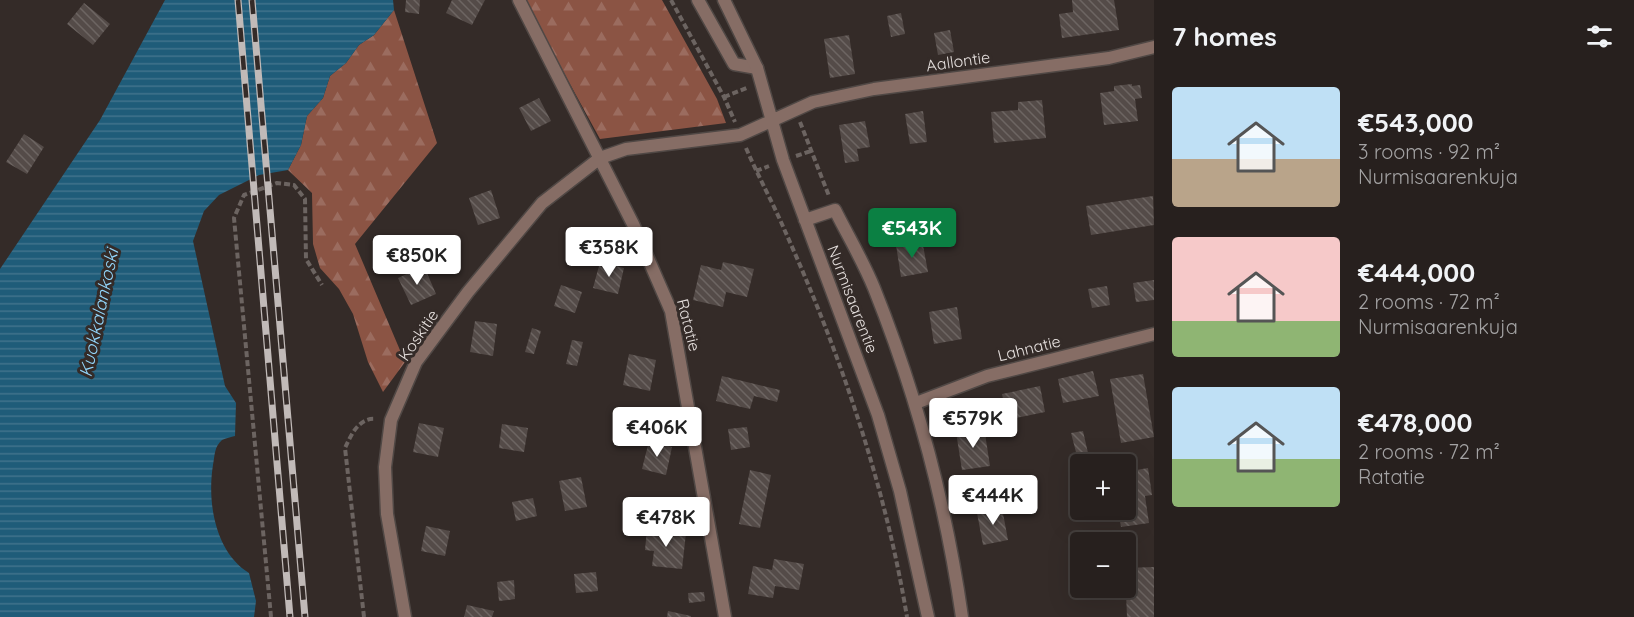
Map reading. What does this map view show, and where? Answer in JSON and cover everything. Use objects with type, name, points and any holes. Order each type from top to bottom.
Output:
[{"type":"street","name":"Ratatie","points":[[519,0],[600,158],[659,280],[671,311],[725,617]]},
{"type":"street","points":[[698,0],[734,64],[758,68]]},
{"type":"street","name":"Nurmisaarentie","points":[[724,0],[758,68],[771,122],[878,415],[900,491],[928,617]]},
{"type":"street","name":"Aallontie","points":[[771,122],[813,102],[874,89],[1109,58],[1154,47]]},
{"type":"street","name":"Koskitie","points":[[405,617],[387,514],[385,467],[391,420],[416,362],[468,292],[542,203],[600,158],[626,149],[740,135],[771,122]]},
{"type":"street","points":[[805,220],[835,210],[873,286],[915,403],[954,560],[962,617]]},
{"type":"street","name":"Lahnatie","points":[[915,403],[987,376],[1154,334]]},
{"type":"path","points":[[671,0],[724,97],[785,230],[846,382],[889,531],[907,617]]},
{"type":"path","points":[[724,97],[762,82]]},
{"type":"path","points":[[796,111],[835,210]]},
{"type":"path","points":[[271,617],[234,218],[244,195],[277,183],[294,185],[305,199],[306,259],[322,285]]},
{"type":"path","points":[[364,617],[345,448],[355,428],[370,418],[391,420]]},
{"type":"green space","points":[[524,0],[662,0],[717,99],[726,123],[600,139]]},
{"type":"green space","points":[[394,10],[437,143],[355,244],[405,362],[383,392],[368,362],[353,314],[339,289],[320,268],[313,244],[312,193],[288,170],[301,145],[307,116],[323,98],[330,76],[346,63],[359,45],[374,35]]},
{"type":"water","name":"Kuokkalankoski","points":[[165,0],[393,0],[394,10],[374,35],[359,45],[346,63],[330,76],[323,98],[307,116],[301,145],[288,170],[259,175],[219,195],[204,211],[193,241],[225,386],[236,403],[235,436],[222,440],[215,451],[211,479],[213,510],[221,539],[228,552],[237,564],[249,573],[256,601],[254,617],[0,617],[0,269],[100,120]]},
{"type":"building","points":[[406,0],[420,0],[419,14],[405,12]]},
{"type":"building","points":[[452,0],[485,0],[472,25],[446,13]]},
{"type":"building","points":[[1072,0],[1114,0],[1119,30],[1062,38],[1059,14],[1073,12]]},
{"type":"building","points":[[84,3],[110,24],[93,45],[67,24]]},
{"type":"building","points":[[901,13],[905,34],[891,37],[887,16]]},
{"type":"building","points":[[950,30],[954,52],[938,55],[934,33]]},
{"type":"building","points":[[849,35],[855,74],[830,78],[824,39]]},
{"type":"building","points":[[1132,84],[1132,86],[1140,85],[1142,98],[1135,99],[1138,121],[1104,125],[1100,93],[1114,91],[1114,86]]},
{"type":"building","points":[[539,98],[551,121],[531,131],[519,108]]},
{"type":"building","points":[[1042,100],[1046,138],[994,143],[991,112],[1018,110],[1018,102]]},
{"type":"building","points":[[923,111],[927,142],[910,144],[905,114]]},
{"type":"building","points":[[865,121],[870,147],[857,149],[859,161],[845,163],[839,125]]},
{"type":"building","points":[[24,134],[44,147],[27,174],[6,162]]},
{"type":"building","points":[[491,190],[500,218],[478,225],[469,198]]},
{"type":"building","points":[[1153,196],[1154,225],[1091,235],[1086,206]]},
{"type":"building","points":[[922,240],[928,272],[901,277],[896,245]]},
{"type":"building","points":[[600,262],[624,268],[618,294],[593,288]]},
{"type":"building","points":[[723,262],[754,269],[747,297],[726,292],[723,307],[693,300],[701,265],[721,270]]},
{"type":"building","points":[[424,266],[436,294],[411,305],[398,278]]},
{"type":"building","points":[[1154,280],[1154,300],[1136,302],[1133,283]]},
{"type":"building","points":[[561,285],[582,292],[575,313],[554,306]]},
{"type":"building","points":[[1107,286],[1110,305],[1092,308],[1088,289]]},
{"type":"building","points":[[957,307],[962,339],[934,344],[929,312]]},
{"type":"building","points":[[475,321],[497,324],[493,356],[470,352]]},
{"type":"building","points":[[532,328],[541,331],[534,354],[525,352]]},
{"type":"building","points":[[572,340],[583,342],[577,366],[566,364]]},
{"type":"building","points":[[629,354],[656,360],[650,391],[623,385]]},
{"type":"building","points":[[1093,371],[1099,396],[1063,403],[1058,379]]},
{"type":"building","points":[[1143,374],[1154,437],[1121,443],[1110,379]]},
{"type":"building","points":[[722,376],[780,390],[777,402],[754,396],[750,409],[716,401]]},
{"type":"building","points":[[1040,386],[1045,412],[1007,420],[1002,394]]},
{"type":"building","points":[[419,423],[444,428],[438,457],[413,452]]},
{"type":"building","points":[[502,424],[528,428],[524,452],[499,448]]},
{"type":"building","points":[[747,427],[750,447],[731,450],[728,429]]},
{"type":"building","points":[[984,427],[990,466],[962,470],[956,432]]},
{"type":"building","points":[[1083,431],[1088,453],[1076,454],[1071,433]]},
{"type":"building","points":[[649,441],[672,447],[666,475],[642,469]]},
{"type":"building","points":[[1148,468],[1152,495],[1145,496],[1149,523],[1121,527],[1120,520],[1136,520],[1136,470]]},
{"type":"building","points":[[750,470],[771,475],[760,528],[739,524]]},
{"type":"building","points":[[581,477],[587,507],[565,511],[559,481]]},
{"type":"building","points":[[533,498],[537,516],[516,521],[512,502]]},
{"type":"building","points":[[1002,508],[1008,540],[983,545],[977,513]]},
{"type":"building","points":[[426,526],[450,531],[445,556],[421,551]]},
{"type":"building","points":[[647,529],[686,533],[682,569],[652,566],[654,551],[645,550]]},
{"type":"building","points":[[774,559],[804,564],[799,590],[775,586],[773,598],[748,594],[753,566],[772,570]]},
{"type":"building","points":[[1154,567],[1154,617],[1127,617],[1126,598],[1136,598],[1136,568]]},
{"type":"building","points":[[596,572],[598,591],[576,593],[574,574]]},
{"type":"building","points":[[514,580],[515,599],[499,601],[497,582]]},
{"type":"building","points":[[704,592],[705,601],[689,603],[688,593]]},
{"type":"building","points":[[467,605],[494,611],[492,617],[464,617]]},
{"type":"building","points":[[668,611],[691,616],[691,617],[667,617]]},
{"type":"railway","points":[[238,0],[290,617]]},
{"type":"railway","points":[[252,0],[305,617]]}]
